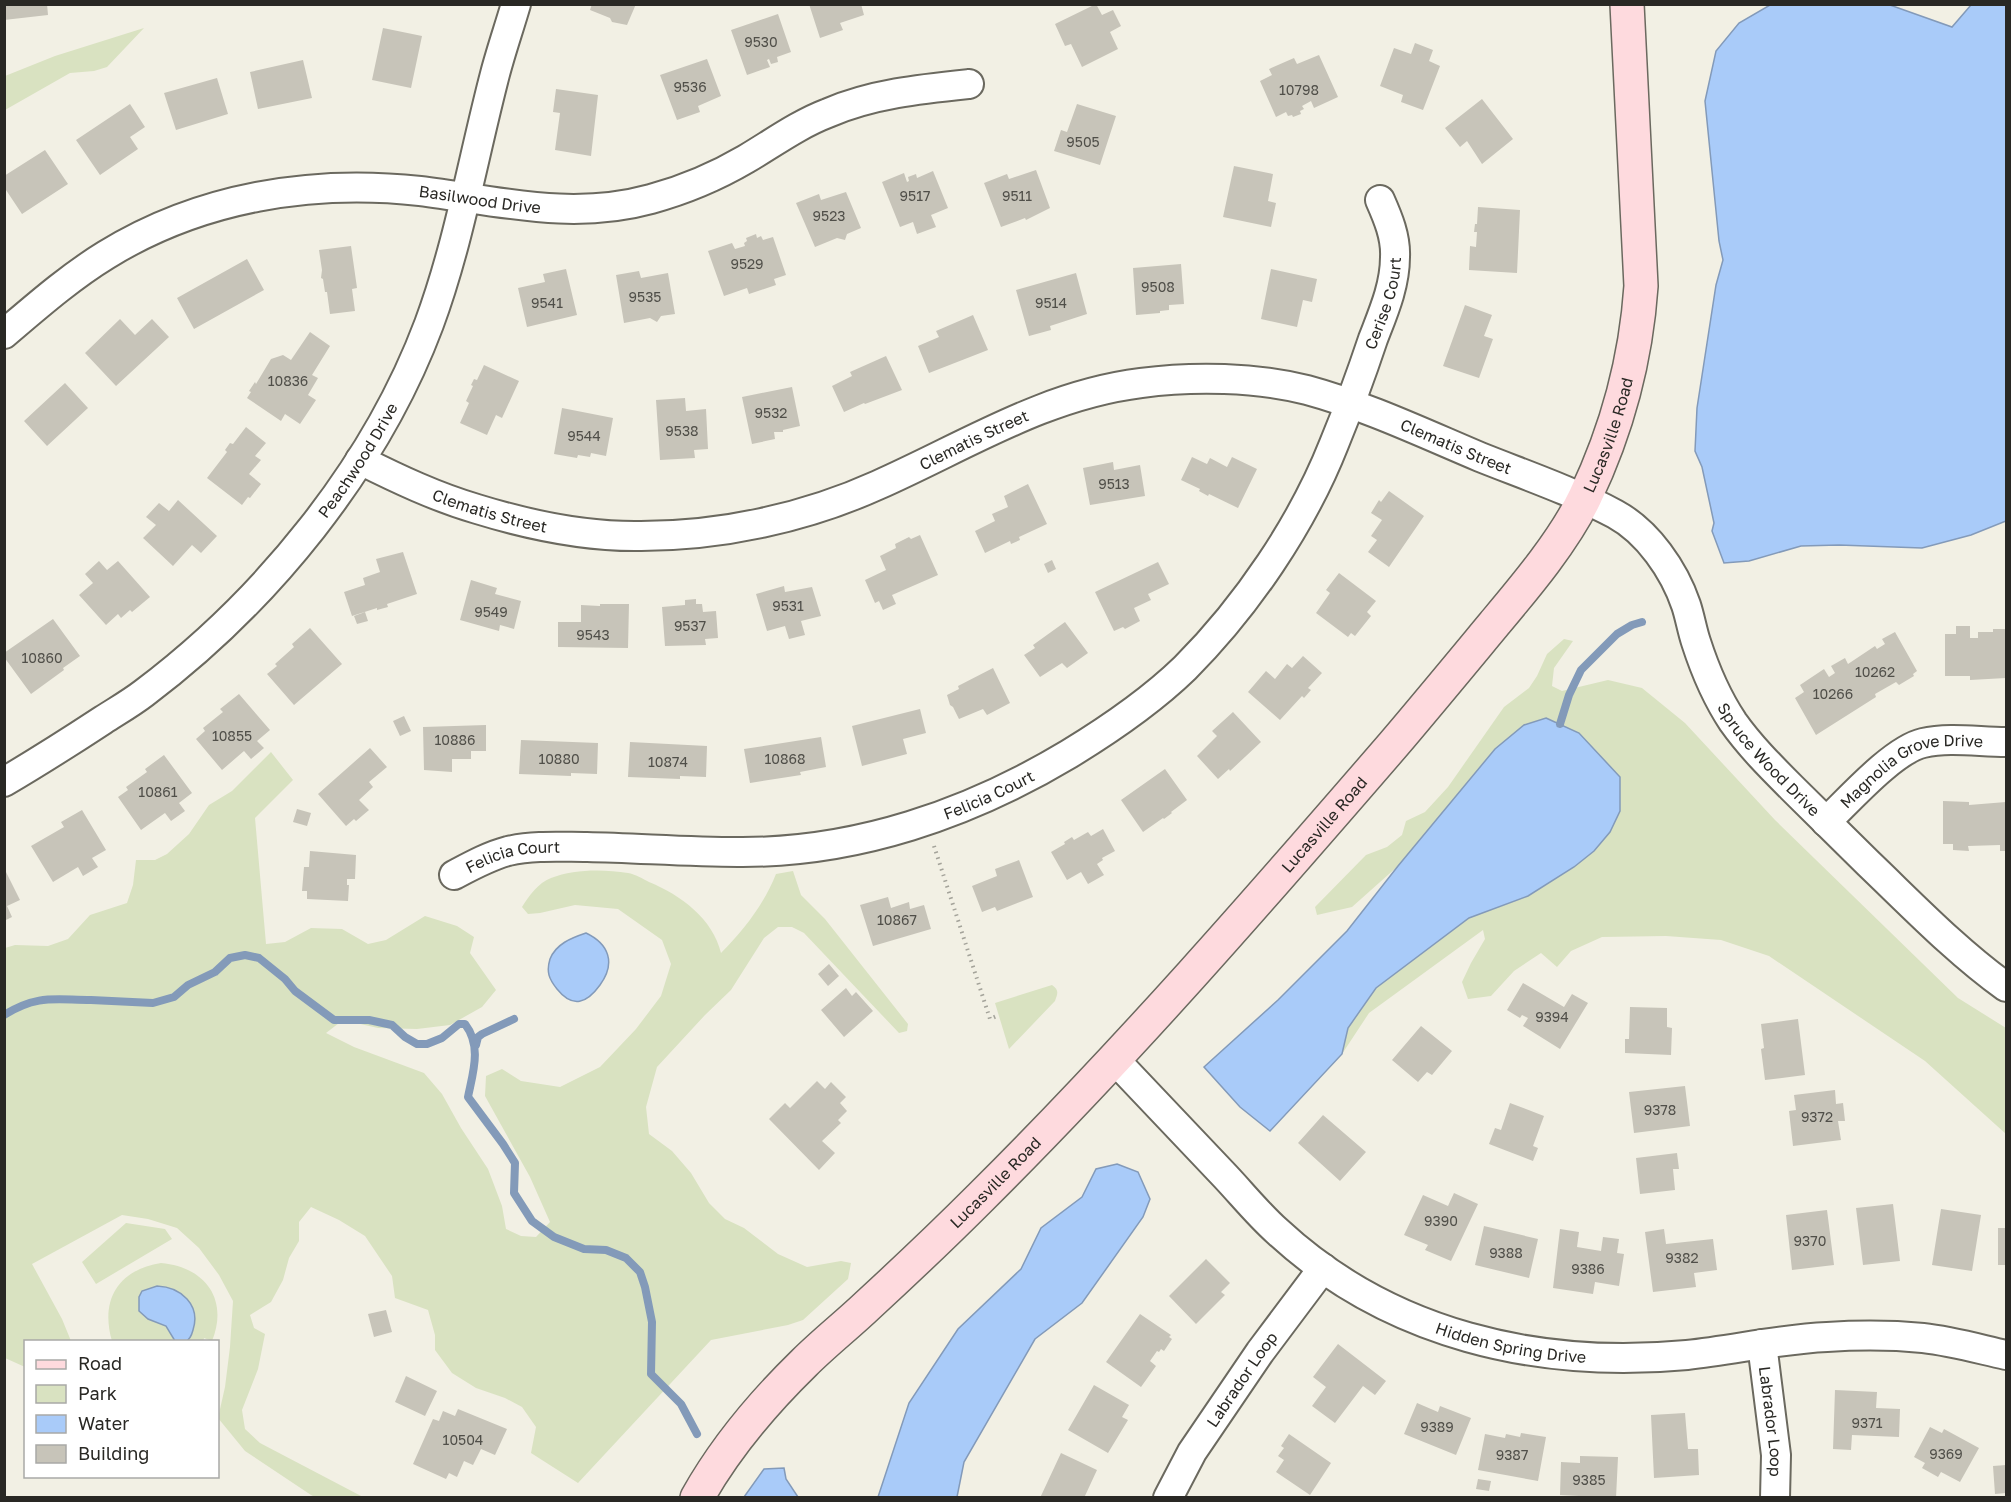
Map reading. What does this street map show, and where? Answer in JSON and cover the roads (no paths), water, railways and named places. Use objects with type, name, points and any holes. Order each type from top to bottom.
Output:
[{"type":"street","name":"Peachwood Drive","points":[[4,782],[47,757],[144,693],[219,630],[276,572],[323,514],[360,460],[400,389],[428,325],[450,258],[495,73],[516,4]]},
{"type":"street","name":"Lucasville Road","points":[[697,1497],[723,1456],[754,1416],[804,1363],[981,1197],[1114,1059],[1239,924],[1419,715],[1527,585],[1584,500],[1615,425],[1630,373],[1639,319],[1641,286],[1627,4]]},
{"type":"street","name":"Basilwood Drive","points":[[4,334],[63,284],[106,255],[189,214],[230,202],[272,194],[326,188],[381,188],[518,206],[569,210],[621,205],[651,199],[699,183],[743,161],[828,112],[917,89],[969,84]]},
{"type":"street","name":"Cerise Court","points":[[1351,403],[1393,285],[1395,255],[1390,225],[1380,200]]},
{"type":"street","name":"Clematis Street","points":[[360,460],[417,488],[477,509],[539,525],[603,534],[641,536],[710,531],[777,519],[828,505],[876,486],[1018,417],[1091,393],[1140,383],[1191,379],[1252,381],[1302,389],[1351,403],[1584,500]]},
{"type":"street","name":"Felicia Court","points":[[454,875],[478,862],[509,851],[545,846],[739,852],[798,850],[868,838],[926,822],[980,801],[1040,771],[1099,736],[1154,695],[1185,668],[1231,617],[1270,564],[1300,513],[1329,458],[1351,403]]},
{"type":"street","name":"Spruce Wood Drive","points":[[1584,500],[1622,518],[1653,546],[1672,573],[1685,601],[1696,643],[1712,683],[1732,720],[1758,754],[1976,966],[2007,987]]},
{"type":"street","name":"Magnolia Grove Drive","points":[[1826,822],[1894,758],[1911,747],[1940,740],[2007,742]]},
{"type":"street","name":"Hidden Spring Drive","points":[[1114,1059],[1277,1231],[1323,1268],[1363,1295],[1412,1319],[1452,1334],[1510,1348],[1569,1356],[1628,1359],[1688,1355],[1826,1336],[1925,1338],[2007,1356]]},
{"type":"street","name":"Labrador Loop","points":[[1168,1497],[1192,1452],[1260,1352],[1323,1268]]},
{"type":"street","name":"Labrador Loop","points":[[1762,1344],[1776,1455],[1775,1497]]},
{"type":"water","points":[[1770,5],[1890,5],[1952,27],[1971,5],[2006,5],[2006,521],[1971,535],[1922,548],[1801,546],[1749,561],[1724,563],[1712,531],[1714,523],[1702,467],[1695,451],[1697,408],[1716,285],[1723,260],[1719,241],[1705,101],[1716,51],[1739,23]]},
{"type":"water","points":[[1546,718],[1579,733],[1620,777],[1620,811],[1610,832],[1594,851],[1574,867],[1528,896],[1469,918],[1376,988],[1348,1028],[1342,1054],[1270,1131],[1240,1107],[1204,1067],[1278,1000],[1347,931],[1495,749],[1524,725]]},
{"type":"water","points":[[586,933],[594,937],[605,948],[609,962],[608,969],[600,985],[590,996],[574,1001],[563,995],[554,985],[548,968],[556,949],[570,939]]},
{"type":"water","points":[[1117,1164],[1138,1172],[1150,1199],[1143,1217],[1082,1303],[1035,1339],[964,1462],[957,1497],[878,1497],[909,1403],[958,1329],[1021,1269],[1041,1228],[1082,1197],[1096,1169]]},
{"type":"water","points":[[157,1286],[166,1287],[187,1299],[195,1321],[188,1340],[174,1340],[166,1326],[148,1319],[139,1311],[139,1297],[142,1291]]},
{"type":"water","points":[[784,1468],[786,1479],[798,1497],[744,1497],[764,1469]]},
{"type":"waterway","points":[[1560,724],[1569,695],[1581,670],[1617,634],[1642,622]]},
{"type":"waterway","points":[[4,1015],[27,1004],[57,999],[153,1003],[174,997],[188,985],[215,972],[230,958],[245,955],[259,958],[285,979],[295,991],[334,1020],[369,1020],[392,1025],[417,1044],[427,1044],[442,1038],[459,1024],[465,1024],[475,1050],[474,1069],[468,1097],[515,1163],[514,1193],[532,1221],[554,1237],[584,1249],[606,1250],[626,1258],[640,1272],[652,1322],[651,1374],[681,1404],[697,1434]]},
{"type":"waterway","points":[[476,1045],[478,1037],[482,1034],[514,1019]]}]
